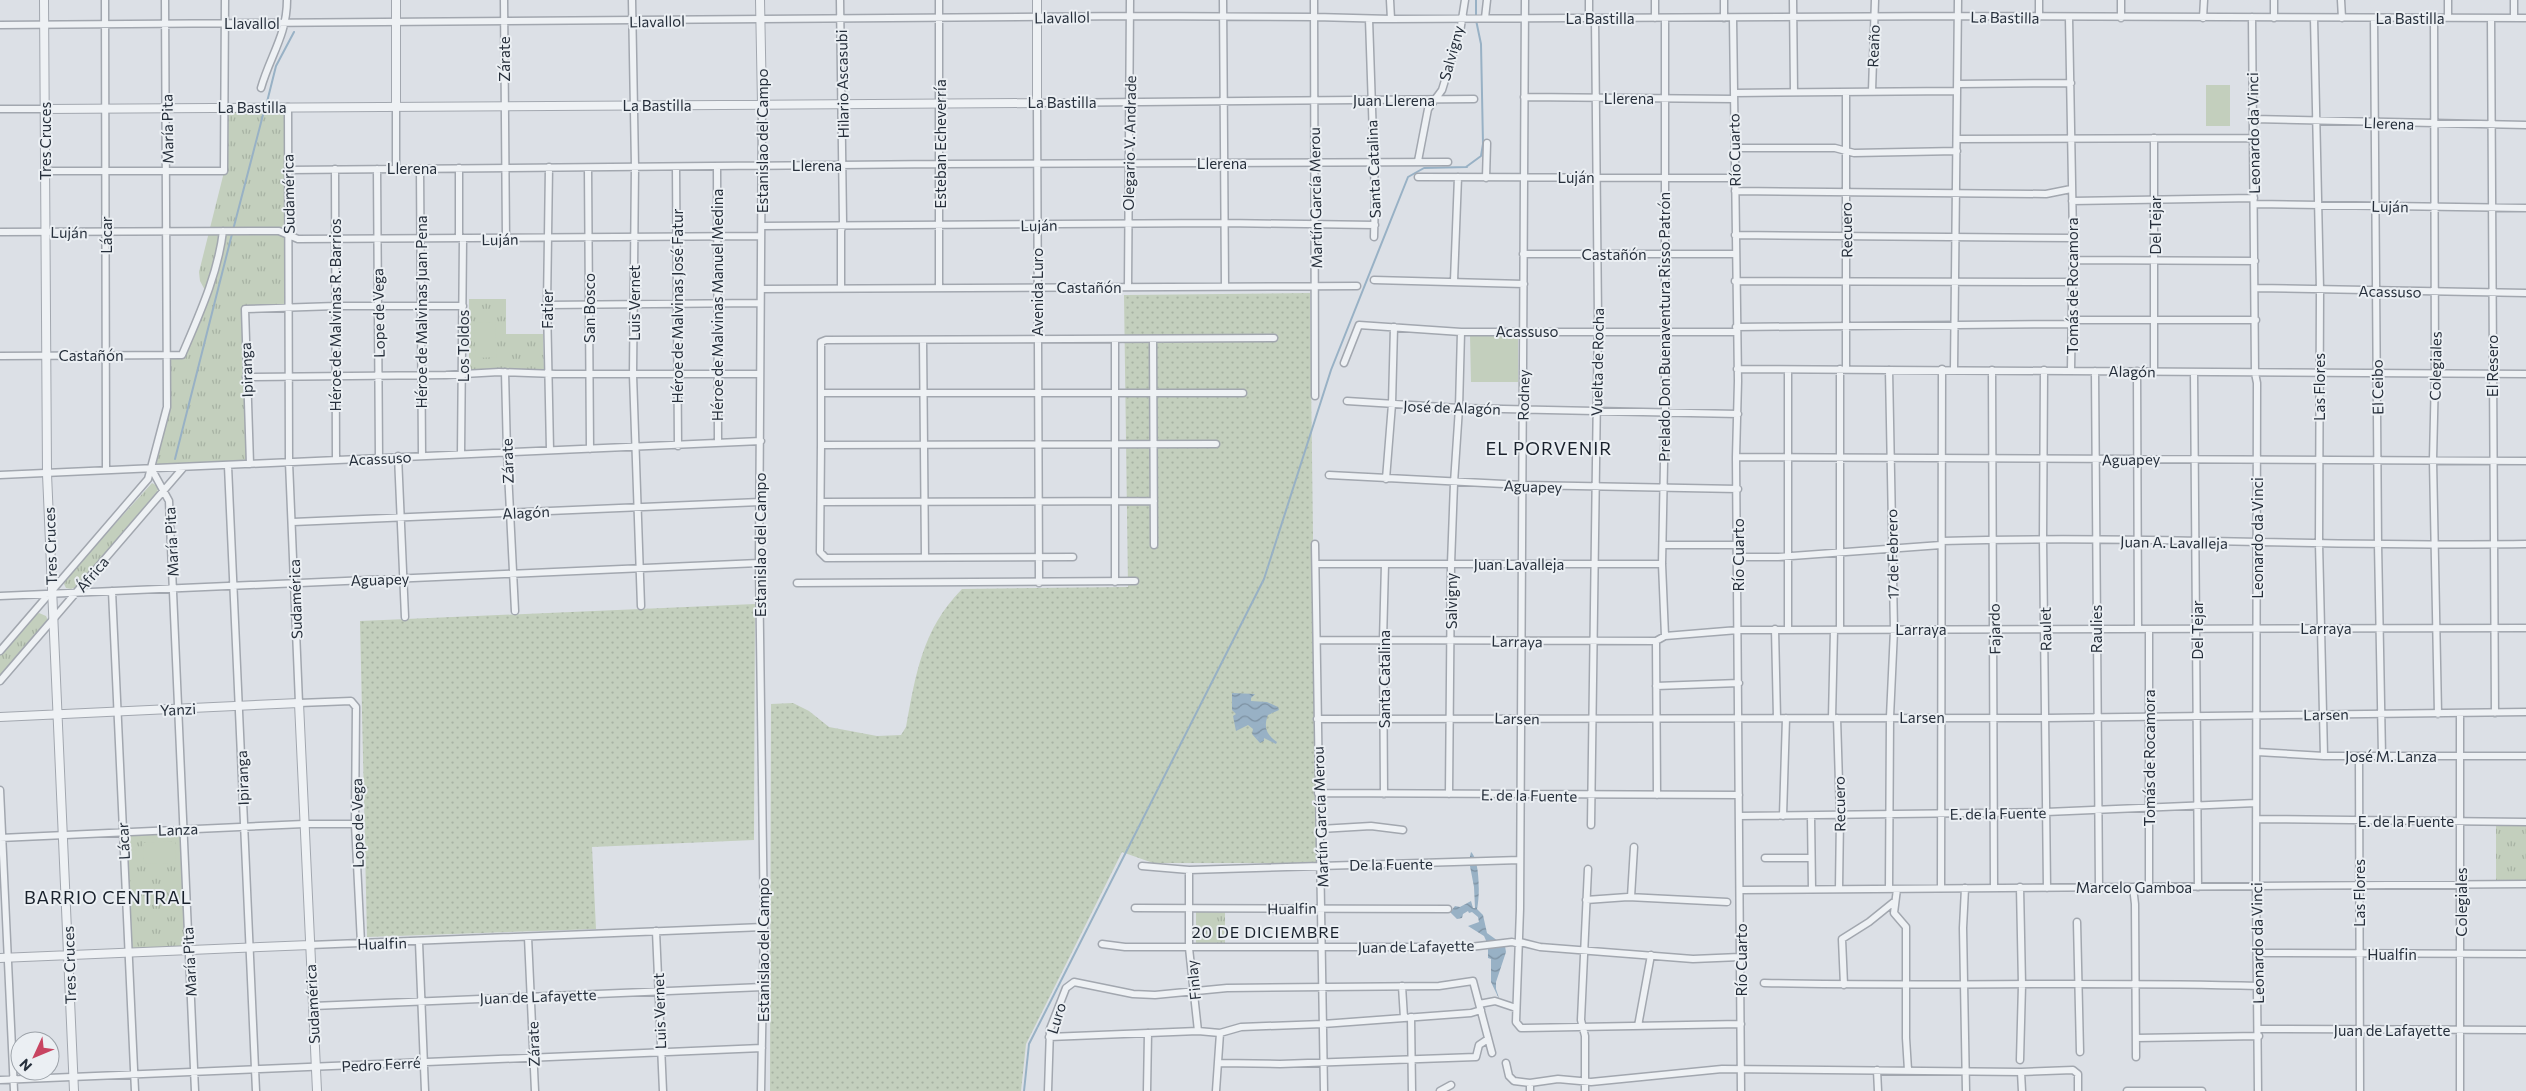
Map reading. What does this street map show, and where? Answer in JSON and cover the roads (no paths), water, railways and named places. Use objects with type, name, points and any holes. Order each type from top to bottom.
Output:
[{"type":"street","name":"Tres Cruces","points":[[44,0],[47,474],[74,1091]]},
{"type":"street","name":"Lácar","points":[[105,0],[106,470]]},
{"type":"street","name":"María Pita","points":[[165,0],[167,407],[151,468],[164,489],[169,502],[195,1091]]},
{"type":"street","points":[[45,171],[224,171],[226,0]]},
{"type":"street","points":[[261,88],[267,67],[286,23],[287,0]]},
{"type":"street","points":[[396,0],[396,169]]},
{"type":"street","name":"Zárate","points":[[504,0],[506,239]]},
{"type":"street","name":"Luis Vernet","points":[[632,0],[635,166],[633,375],[640,606]]},
{"type":"street","name":"Estanislao del Campo","points":[[760,0],[762,226],[759,563],[764,926],[761,1091]]},
{"type":"street","name":"Hilario Ascasubi","points":[[840,0],[842,104],[841,288]]},
{"type":"street","name":"Esteban Echeverría","points":[[939,0],[940,288]]},
{"type":"street","name":"Avenida Luro","points":[[1037,0],[1036,164],[1039,583]]},
{"type":"street","name":"Olegario V. Andrade","points":[[1128,286],[1130,0]]},
{"type":"street","points":[[1223,0],[1225,286]]},
{"type":"street","name":"Martín García Merou","points":[[1314,0],[1316,396]]},
{"type":"street","points":[[1390,0],[1391,19]]},
{"type":"street","name":"Salvigny","points":[[1418,161],[1428,109],[1432,100],[1442,90],[1460,32],[1460,19],[1465,0]]},
{"type":"street","points":[[1484,18],[1487,0]]},
{"type":"street","name":"Rodney","points":[[1516,1008],[1520,943],[1520,642],[1523,485],[1525,0]]},
{"type":"street","name":"Vuelta de Rocha","points":[[1589,0],[1592,18],[1595,98],[1598,254],[1590,825]]},
{"type":"street","points":[[1655,0],[1655,18]]},
{"type":"street","points":[[1724,0],[1724,18]]},
{"type":"street","points":[[1793,0],[1794,92]]},
{"type":"street","name":"Reaño","points":[[1872,92],[1875,0]]},
{"type":"street","points":[[1954,369],[1958,139],[1958,0]]},
{"type":"street","points":[[2039,0],[2039,17]]},
{"type":"street","points":[[2121,0],[2121,18]]},
{"type":"street","points":[[2203,18],[2204,0]]},
{"type":"street","points":[[2274,0],[2274,18]]},
{"type":"street","points":[[2341,0],[2342,18]]},
{"type":"street","points":[[2448,0],[2448,18]]},
{"type":"street","points":[[2514,0],[2514,18]]},
{"type":"street","name":"Llavallol","points":[[0,25],[1130,16],[1314,17]]},
{"type":"street","name":"La Bastilla","points":[[1460,19],[1958,16],[2069,18],[2526,18]]},
{"type":"street","points":[[1314,17],[1460,19]]},
{"type":"street","name":"Leonardo da Vinci","points":[[2252,17],[2255,373],[2257,383],[2256,886],[2259,1033],[2258,1091]]},
{"type":"street","name":"Prelado Don Buenaventura Risso Patrón","points":[[1665,18],[1665,413],[1664,545],[1662,564],[1665,636]]},
{"type":"street","name":"Río Cuarto","points":[[1733,18],[1738,414],[1736,457],[1738,489],[1741,1091]]},
{"type":"street","name":"Tomás de Rocamora","points":[[2069,18],[2073,238],[2071,370]]},
{"type":"street","name":"Las Flores","points":[[2314,18],[2320,289],[2318,374],[2319,543],[2324,756]]},
{"type":"street","name":"El Ceibo","points":[[2374,18],[2378,544],[2382,756]]},
{"type":"street","name":"Colegiales","points":[[2434,18],[2435,374],[2433,460],[2438,714]]},
{"type":"street","name":"El Resero","points":[[2490,18],[2493,208],[2492,374],[2495,713]]},
{"type":"street","name":"Santa Catalina","points":[[1369,19],[1374,162],[1374,237]]},
{"type":"street","name":"Llerena","points":[[1524,97],[1664,98],[1794,92],[1872,92],[2071,83]]},
{"type":"street","name":"Recuero","points":[[1839,889],[1840,816],[1835,718],[1840,552],[1840,459],[1847,282],[1846,92]]},
{"type":"street","name":"Juan Llerena","points":[[1314,100],[1474,99]]},
{"type":"street","name":"La Bastilla","points":[[0,109],[1314,100]]},
{"type":"street","name":"Sudamérica","points":[[288,107],[290,462],[304,824],[317,1091]]},
{"type":"street","name":"Llerena","points":[[2253,119],[2526,125]]},
{"type":"street","name":"Del Tejar","points":[[2154,138],[2154,372]]},
{"type":"street","points":[[1958,139],[2253,138]]},
{"type":"street","points":[[1486,178],[1487,143]]},
{"type":"street","points":[[1734,148],[1835,148],[1854,153],[1957,151]]},
{"type":"street","points":[[1315,163],[1448,162]]},
{"type":"street","name":"Llerena","points":[[289,170],[635,166],[717,167],[762,165],[1315,163]]},
{"type":"street","name":"Fatier","points":[[549,167],[547,305],[550,450]]},
{"type":"street","name":"Héroe de Malvinas José Fatur","points":[[676,167],[678,446]]},
{"type":"street","name":"Héroe de Malvinas Manuel Medina","points":[[717,167],[718,443]]},
{"type":"street","name":"Los Toldos","points":[[460,168],[464,372],[462,454]]},
{"type":"street","name":"San Bosco","points":[[588,168],[590,449]]},
{"type":"street","name":"Héroe de Malvinas R. Barrios","points":[[335,169],[336,460]]},
{"type":"street","name":"Lope de Vega","points":[[377,169],[378,458]]},
{"type":"street","name":"Héroe de Malvinas Juan Pena","points":[[420,169],[422,455]]},
{"type":"street","name":"Luján","points":[[1418,177],[1734,178]]},
{"type":"street","points":[[1454,281],[1458,178]]},
{"type":"street","points":[[1735,191],[2046,194],[2071,189]]},
{"type":"street","name":"Luján","points":[[2072,201],[2155,199],[2254,201],[2317,205],[2526,208]]},
{"type":"street","name":"Luján","points":[[762,226],[842,227],[1224,223],[1375,225]]},
{"type":"street","name":"Castañón","points":[[0,356],[182,355],[206,291],[215,275],[226,231]]},
{"type":"street","name":"Luján","points":[[0,232],[279,231],[298,239],[761,236]]},
{"type":"street","points":[[1735,234],[1956,235],[2073,238]]},
{"type":"street","name":"Castañón","points":[[1523,254],[1736,254]]},
{"type":"street","points":[[2073,260],[2255,261]]},
{"type":"street","points":[[1374,280],[1524,284]]},
{"type":"street","points":[[1735,281],[2072,282]]},
{"type":"street","name":"Castañón","points":[[761,290],[1128,286],[1357,286]]},
{"type":"street","name":"Acassuso","points":[[2255,288],[2526,293]]},
{"type":"street","points":[[547,305],[717,305],[760,303]]},
{"type":"street","points":[[289,308],[463,306]]},
{"type":"street","name":"Ipiranga","points":[[250,464],[244,311],[248,308],[289,308]]},
{"type":"street","name":"Acassuso","points":[[1344,363],[1359,325],[1461,332],[1524,330],[1664,332],[1846,325],[2256,320]]},
{"type":"street","points":[[1386,478],[1392,404],[1394,327]]},
{"type":"street","name":"Salvigny","points":[[1449,794],[1452,640],[1451,564],[1454,483],[1460,408],[1461,332]]},
{"type":"street","points":[[1073,557],[831,559],[823,556],[820,552],[820,346],[823,341],[1274,338]]},
{"type":"street","points":[[1115,339],[1115,582]]},
{"type":"street","points":[[1153,339],[1154,544]]},
{"type":"street","points":[[923,340],[926,558]]},
{"type":"street","name":"Alagón","points":[[1737,369],[2071,370],[2377,375],[2526,374]]},
{"type":"street","points":[[1941,888],[1940,814],[1943,717],[1942,369]]},
{"type":"street","points":[[1788,370],[1788,630]]},
{"type":"street","name":"17 de Febrero","points":[[1889,370],[1894,630],[1890,717],[1889,889]]},
{"type":"street","name":"Fajardo","points":[[1992,370],[1994,888]]},
{"type":"street","name":"Raulet","points":[[2044,370],[2045,459],[2043,539],[2047,888]]},
{"type":"street","name":"Raulies","points":[[2095,371],[2099,888]]},
{"type":"street","points":[[2137,371],[2138,629]]},
{"type":"street","points":[[246,377],[446,375],[464,372],[633,375],[760,374]]},
{"type":"street","name":"Zárate","points":[[505,372],[506,452],[515,611]]},
{"type":"street","name":"Del Tejar","points":[[2194,372],[2198,887]]},
{"type":"street","points":[[821,393],[1243,393]]},
{"type":"street","name":"José de Alagón","points":[[1347,401],[1460,408],[1738,414]]},
{"type":"street","name":"Acassuso","points":[[0,475],[760,441]]},
{"type":"street","points":[[821,445],[1216,444]]},
{"type":"street","points":[[398,456],[405,617]]},
{"type":"street","name":"Aguapey","points":[[1736,457],[2526,461]]},
{"type":"street","name":"Ipiranga","points":[[228,466],[256,1091]]},
{"type":"street","name":"África","points":[[0,651],[145,483],[151,468]]},
{"type":"street","name":"África","points":[[0,681],[183,468]]},
{"type":"street","name":"Aguapey","points":[[1329,475],[1454,483],[1595,488],[1738,489]]},
{"type":"street","points":[[821,502],[1154,501]]},
{"type":"street","name":"Alagón","points":[[293,522],[760,502]]},
{"type":"street","name":"Juan A. Lavalleja","points":[[1738,557],[1778,557],[1891,550],[1992,539],[2256,544],[2526,544]]},
{"type":"street","name":"Martín García Merou","points":[[1315,544],[1318,793],[1322,866],[1324,987],[1324,1091]]},
{"type":"street","points":[[1664,545],[1738,545]]},
{"type":"street","name":"Aguapey","points":[[0,596],[759,563]]},
{"type":"street","name":"Juan Lavalleja","points":[[1316,564],[1662,564]]},
{"type":"street","name":"Santa Catalina","points":[[1384,794],[1383,641],[1385,564]]},
{"type":"street","points":[[796,583],[1135,581]]},
{"type":"street","name":"Lácar","points":[[112,591],[135,1091]]},
{"type":"street","name":"Larraya","points":[[1317,640],[1520,642],[1656,640],[1665,636],[1738,630],[2526,628]]},
{"type":"street","points":[[1775,630],[1777,718]]},
{"type":"street","name":"Tomás de Rocamora","points":[[2149,630],[2149,887]]},
{"type":"street","points":[[1656,640],[1657,795]]},
{"type":"street","points":[[1656,686],[1739,683]]},
{"type":"street","name":"Yanzi","points":[[0,717],[351,701],[355,704]]},
{"type":"street","name":"Lope de Vega","points":[[355,704],[356,824],[361,943]]},
{"type":"street","name":"Larsen","points":[[1317,719],[2098,718],[2526,712]]},
{"type":"street","name":"Colegiales","points":[[2460,713],[2460,1091]]},
{"type":"street","points":[[1783,816],[1786,718]]},
{"type":"street","name":"José M. Lanza","points":[[2257,752],[2324,756],[2526,756]]},
{"type":"street","name":"Las Flores","points":[[2359,756],[2360,1091]]},
{"type":"street","points":[[0,790],[4,958],[10,1031]]},
{"type":"street","name":"E. de la Fuente","points":[[1318,793],[1591,796],[1739,795]]},
{"type":"street","name":"E. de la Fuente","points":[[1739,816],[2046,812],[2099,809],[2149,810],[2256,803]]},
{"type":"street","points":[[1811,816],[1812,889]]},
{"type":"street","name":"E. de la Fuente","points":[[2256,819],[2526,822]]},
{"type":"street","name":"Lanza","points":[[1,838],[244,826],[356,824]]},
{"type":"street","points":[[1320,829],[1371,826],[1403,830]]},
{"type":"street","points":[[1631,897],[1634,847]]},
{"type":"street","points":[[1765,858],[1811,858]]},
{"type":"street","name":"De la Fuente","points":[[1142,866],[1190,870],[1520,860]]},
{"type":"street","points":[[1585,1091],[1586,1036],[1581,1020],[1588,869]]},
{"type":"street","name":"Finlay","points":[[1190,870],[1189,948],[1198,1031]]},
{"type":"street","name":"Marcelo Gamboa","points":[[1741,890],[2526,884]]},
{"type":"street","points":[[2020,887],[2022,985],[2020,1060]]},
{"type":"street","points":[[2133,887],[2135,904],[2136,1058]]},
{"type":"street","points":[[1897,888],[1894,913],[1906,927],[1905,985],[1908,1070]]},
{"type":"street","points":[[1965,888],[1966,1091]]},
{"type":"street","points":[[1586,900],[1631,897],[1727,902]]},
{"type":"street","points":[[1844,985],[1841,943],[1844,936],[1869,922],[1896,901]]},
{"type":"street","name":"Hualfin","points":[[1135,908],[1190,910],[1322,907],[1448,909]]},
{"type":"street","points":[[2078,922],[2080,1052]]},
{"type":"street","name":"Hualfin","points":[[4,958],[764,926]]},
{"type":"street","name":"Luis Vernet","points":[[656,931],[663,1091]]},
{"type":"street","name":"Zárate","points":[[528,937],[535,1091]]},
{"type":"street","points":[[419,942],[425,1091]]},
{"type":"street","name":"Juan de Lafayette","points":[[1102,944],[1125,947],[1322,948],[1470,947],[1512,942],[1540,947],[1693,959],[1740,957]]},
{"type":"street","name":"Hualfin","points":[[2258,954],[2526,954]]},
{"type":"street","points":[[1638,1026],[1650,955]]},
{"type":"street","points":[[1194,992],[1227,988],[1439,986],[1473,981],[1492,1053]]},
{"type":"street","name":"Luro","points":[[1048,1091],[1049,1037],[1066,988],[1071,982],[1139,994],[1194,992]]},
{"type":"street","points":[[1764,982],[1844,985],[2136,984],[2258,986]]},
{"type":"street","points":[[1402,986],[1404,1018]]},
{"type":"street","name":"Juan de Lafayette","points":[[312,1006],[763,987]]},
{"type":"street","points":[[1049,1037],[1198,1031],[1220,1033],[1241,1027],[1323,1024],[1471,1013],[1495,1001],[1516,1008],[1516,1022],[1521,1028],[1583,1029],[1741,1024]]},
{"type":"street","points":[[1411,1017],[1412,1091]]},
{"type":"street","name":"Juan de Lafayette","points":[[2136,1038],[2360,1030],[2526,1030]]},
{"type":"street","points":[[1147,1091],[1148,1033]]},
{"type":"street","points":[[1216,1091],[1220,1033]]},
{"type":"street","points":[[1219,1062],[1280,1064],[1476,1057],[1479,1045],[1488,1039]]},
{"type":"street","name":"Pedro Ferré","points":[[60,1077],[762,1048]]},
{"type":"street","points":[[1506,1063],[1508,1076],[1514,1081],[1530,1082],[1558,1079],[1585,1082],[1722,1069],[2021,1072],[2073,1070],[2078,1074],[2078,1091]]},
{"type":"street","points":[[1877,1070],[1878,1091]]},
{"type":"street","points":[[2021,1072],[2022,1091]]},
{"type":"street","points":[[1530,1082],[1530,1091]]},
{"type":"street","points":[[1440,1091],[1450,1085]]},
{"type":"street","points":[[2127,1091],[2202,1091]]},
{"type":"water","points":[[1232,693],[1255,694],[1251,701],[1267,702],[1278,707],[1279,710],[1268,715],[1266,724],[1267,731],[1277,742],[1276,744],[1264,738],[1264,741],[1260,743],[1252,734],[1253,729],[1248,725],[1236,731],[1233,716],[1236,714],[1232,710]]},
{"type":"water","points":[[1471,852],[1478,870],[1479,896],[1477,909],[1483,915],[1487,933],[1505,946],[1506,952],[1496,982],[1500,1001],[1491,982],[1491,959],[1488,958],[1488,945],[1484,936],[1468,926],[1479,922],[1478,917],[1468,911],[1463,914],[1462,918],[1457,919],[1450,912],[1455,906],[1460,907],[1471,901],[1473,908],[1475,908],[1474,887],[1469,861]]},
{"type":"waterway","points":[[1466,167],[1481,156],[1483,144],[1481,44],[1476,20],[1476,0]]},
{"type":"waterway","points":[[266,106],[276,66],[294,32]]},
{"type":"waterway","points":[[233,230],[264,111]]},
{"type":"waterway","points":[[1024,1091],[1029,1044],[1264,579],[1331,370],[1408,177],[1424,168],[1467,167]]},
{"type":"waterway","points":[[175,459],[232,234]]},
{"type":"district","name":"EL PORVENIR","points":[[1549,448]]},
{"type":"district","name":"BARRIO CENTRAL","points":[[108,897]]},
{"type":"district","name":"20 DE DICIEMBRE","points":[[1266,931]]}]
